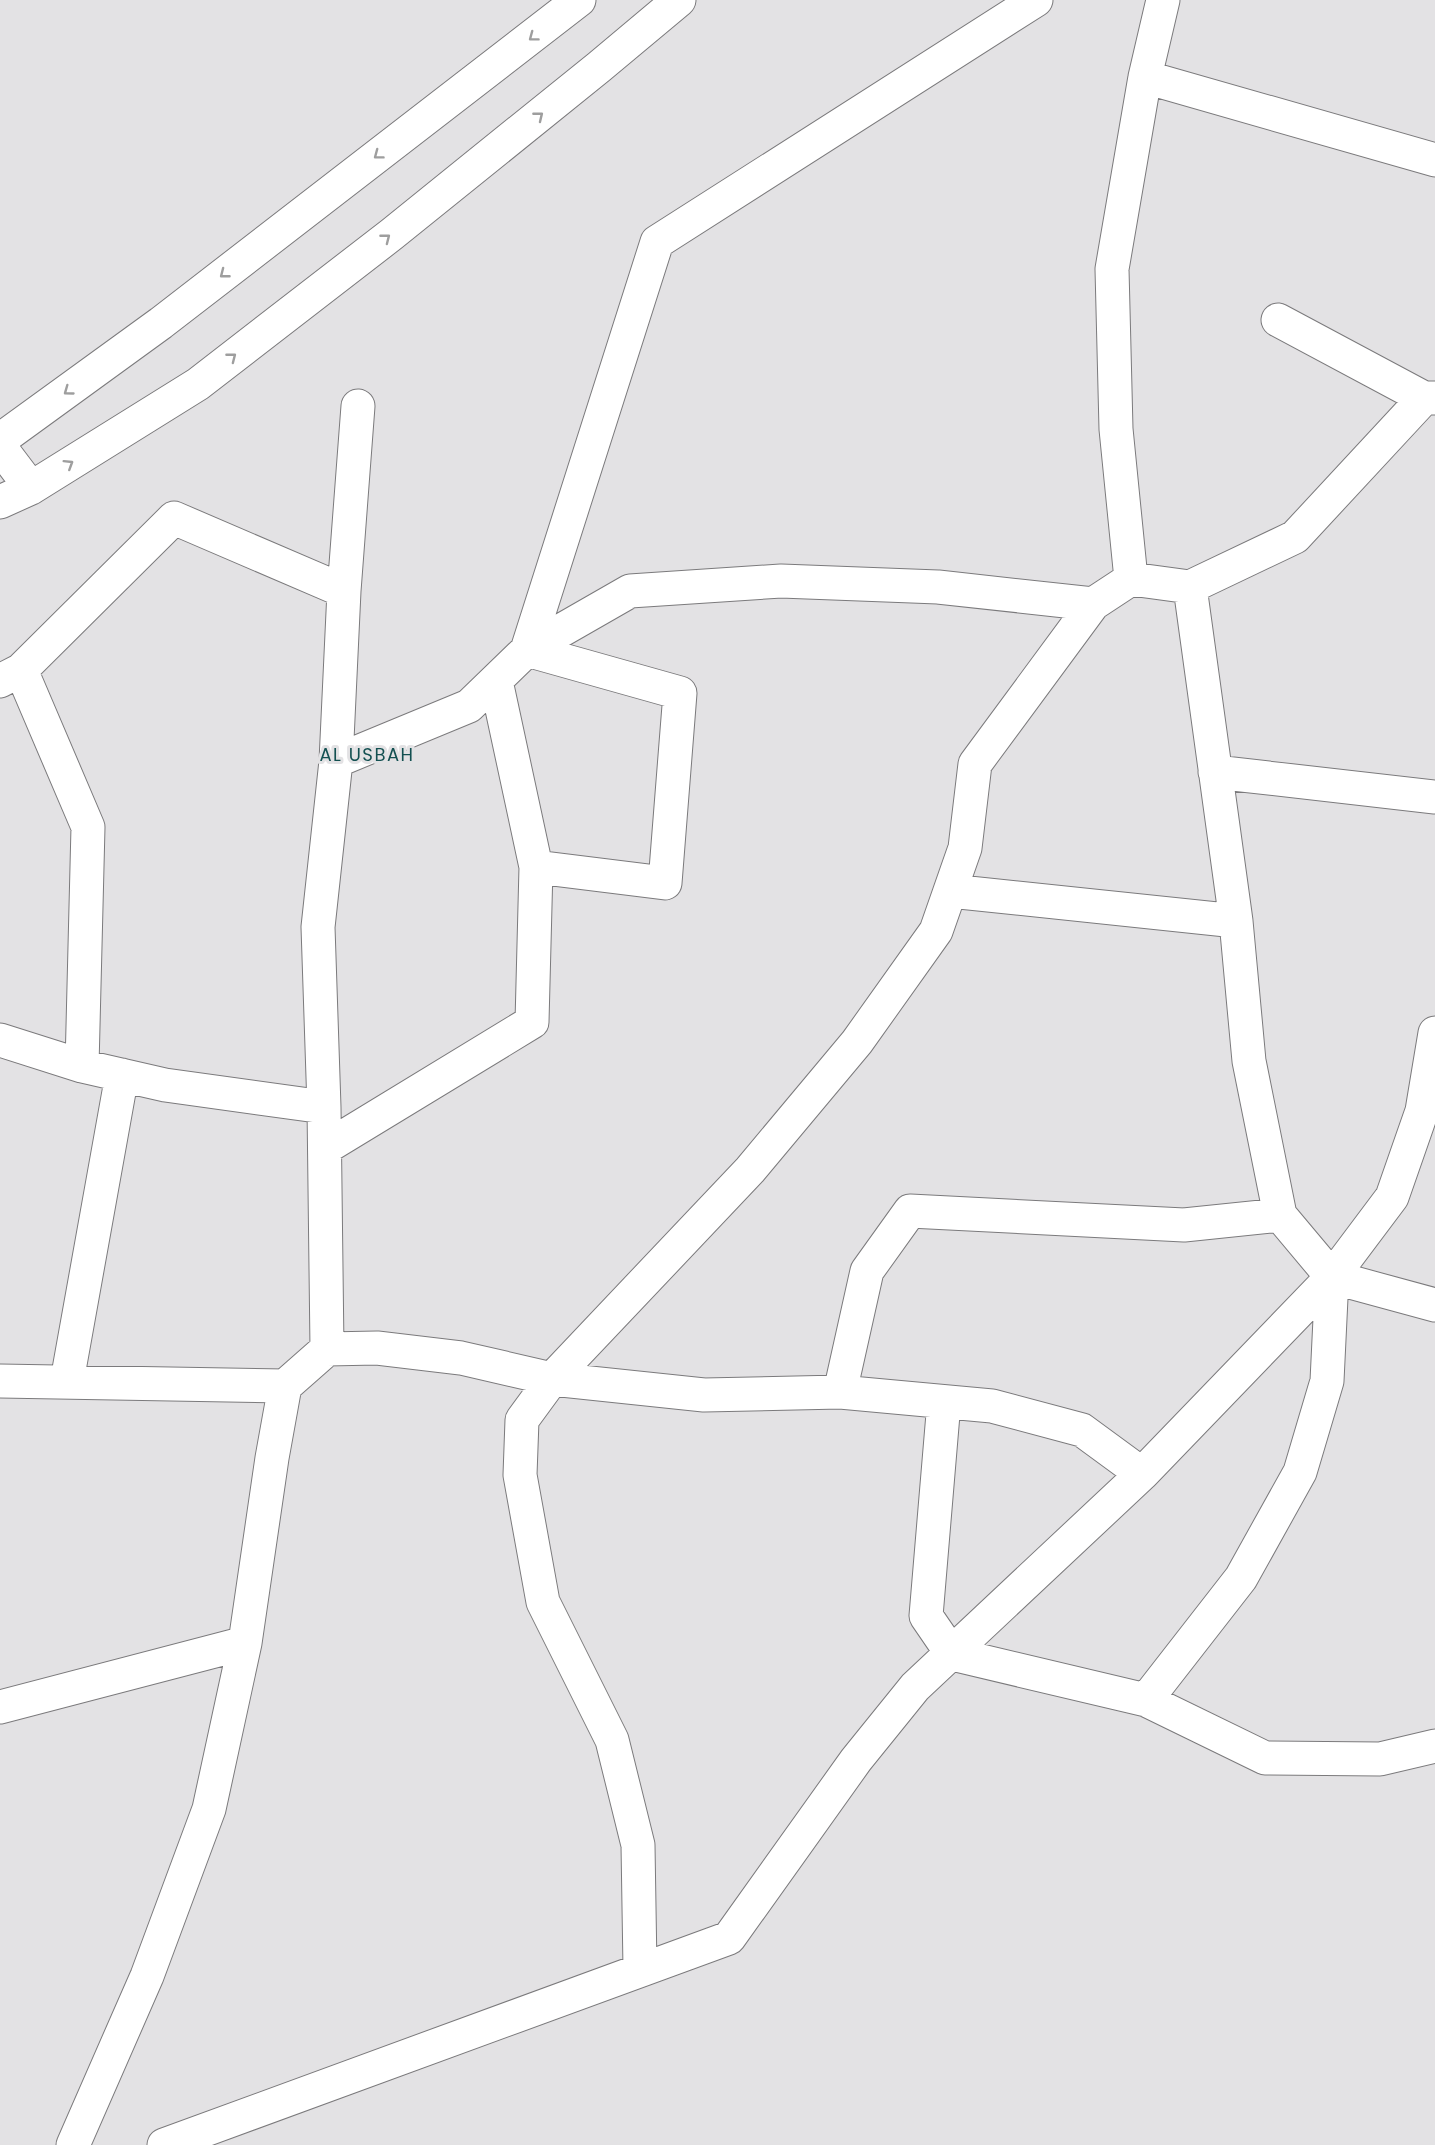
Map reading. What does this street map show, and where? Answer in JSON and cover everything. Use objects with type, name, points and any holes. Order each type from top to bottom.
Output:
[{"type":"street","points":[[0,440],[160,323],[579,0]]},
{"type":"street","points":[[0,502],[30,488],[198,384],[392,234],[590,75],[679,0]]},
{"type":"street","points":[[527,650],[657,242],[1036,0]]},
{"type":"street","points":[[1131,579],[1116,429],[1112,269],[1145,77],[1163,0]]},
{"type":"street","points":[[1145,77],[1435,160]]},
{"type":"street","points":[[640,1969],[638,1845],[612,1740],[543,1602],[520,1475],[522,1420],[552,1378],[750,1170],[857,1042],[936,931],[965,848],[975,764],[1093,604],[1131,579],[1190,587],[1295,537],[1429,398],[1278,320]]},
{"type":"street","points":[[327,1349],[325,1148],[318,927],[336,761],[344,591],[358,406]]},
{"type":"street","points":[[0,447],[30,488]]},
{"type":"street","points":[[82,1066],[88,827],[10,676],[174,518],[344,591]]},
{"type":"street","points":[[336,761],[469,706],[527,650],[630,591],[781,580],[938,587],[1093,604]]},
{"type":"street","points":[[1190,587],[1236,921],[1249,1060],[1280,1215],[1332,1277],[1435,1305]]},
{"type":"street","points":[[527,650],[680,693],[665,883],[536,867]]},
{"type":"street","points":[[325,1148],[532,1022],[536,867],[496,681]]},
{"type":"street","points":[[1215,772],[1435,797]]},
{"type":"street","points":[[950,891],[1236,921]]},
{"type":"street","points":[[164,2145],[729,1938],[856,1760],[915,1688],[1142,1474],[1332,1277],[1392,1197],[1422,1111],[1435,1033]]},
{"type":"street","points":[[0,1040],[82,1066],[165,1085],[324,1107]]},
{"type":"street","points":[[67,1382],[122,1075]]},
{"type":"street","points":[[840,1392],[867,1271],[910,1211],[1184,1225],[1280,1215]]},
{"type":"street","points":[[1146,1700],[1241,1578],[1300,1472],[1328,1381],[1332,1277]]},
{"type":"street","points":[[73,2145],[147,1976],[209,1809],[245,1643],[285,1386],[327,1349],[376,1348],[461,1358],[552,1378],[704,1395],[840,1392],[992,1406],[1082,1430],[1142,1474]]},
{"type":"street","points":[[0,1381],[285,1386]]},
{"type":"street","points":[[944,1402],[926,1616],[952,1654],[1146,1700],[1265,1758],[1380,1759],[1435,1746]]},
{"type":"street","points":[[0,1707],[245,1643]]},
{"type":"district","name":"AL USBAH","points":[[367,754]]}]
